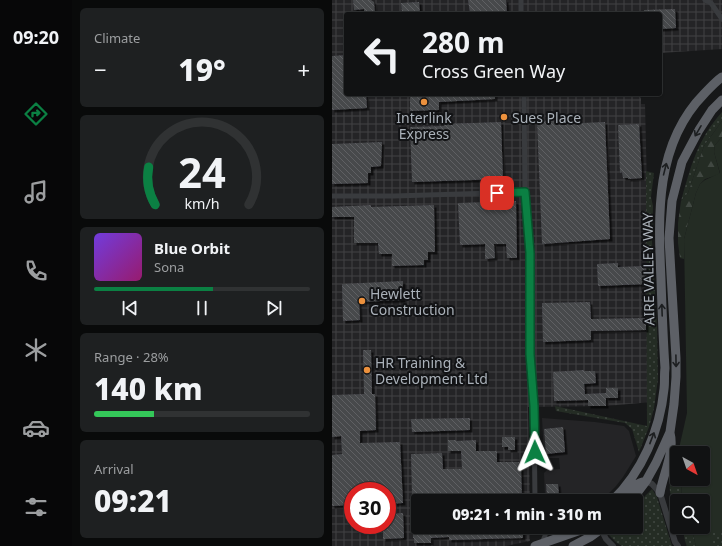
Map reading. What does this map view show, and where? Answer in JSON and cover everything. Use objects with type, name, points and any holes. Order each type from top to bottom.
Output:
[{"type":"highway","name":"AIRE VALLEY WAY","points":[[619,494],[635,473],[653,436],[659,418],[664,389],[665,368],[659,237],[661,196],[664,174],[671,146],[686,117],[698,100],[721,77]]},
{"type":"highway","name":"AIRE VALLEY WAY","points":[[636,494],[646,481],[656,463],[670,432],[674,404],[676,358],[669,238],[672,200],[682,162],[698,130],[712,110],[722,100]]},
{"type":"highway","points":[[660,493],[672,440],[670,432]]},
{"type":"highway","points":[[627,494],[639,483],[646,481]]},
{"type":"highway","points":[[539,545],[567,534]]},
{"type":"highway","points":[[574,546],[593,534]]},
{"type":"street","points":[[521,0],[521,12]]},
{"type":"street","points":[[705,0],[711,3],[722,19]]},
{"type":"street","points":[[524,96],[525,192],[530,253],[530,354],[534,415],[535,494]]},
{"type":"street","points":[[332,196],[394,196],[525,192]]},
{"type":"street","points":[[646,481],[652,484],[660,493],[676,545]]},
{"type":"street","points":[[539,545],[545,534]]},
{"type":"street","points":[[604,534],[606,539],[613,546]]},
{"type":"shaded area","points":[[332,0],[722,0],[722,49],[662,53],[662,12],[344,12],[344,96],[639,96],[641,98],[641,104],[645,104],[652,402],[606,406],[528,407],[530,494],[411,494],[411,534],[530,534],[530,541],[506,546],[332,546]]},
{"type":"shaded area","points":[[542,418],[624,426],[629,431],[636,456],[623,477],[608,494],[545,494],[544,473],[547,470],[560,469],[559,458],[547,458],[544,456]]},
{"type":"green space","points":[[722,112],[722,121],[704,146],[688,193],[681,201],[692,165],[701,143],[713,122]]},
{"type":"green space","points":[[722,121],[722,137],[715,145],[714,152],[720,174],[705,179],[700,184],[696,193],[684,239],[684,259],[680,258],[678,223],[681,201],[688,193],[704,146]]},
{"type":"green space","points":[[722,137],[722,531],[711,531],[711,546],[696,546],[693,534],[710,534],[710,494],[682,494],[681,488],[682,486],[710,486],[710,446],[680,446],[687,413],[684,239],[696,193],[700,184],[720,173],[714,152],[715,145]]},
{"type":"green space","points":[[646,171],[654,173],[651,197],[653,206],[652,242],[657,327],[658,379],[654,408],[649,427],[639,452],[632,429],[625,423],[556,411],[555,406],[647,426]]},
{"type":"green space","points":[[682,486],[682,494],[671,494],[670,487]]},
{"type":"green space","points":[[652,489],[657,497],[672,546],[622,546],[608,534],[643,534],[643,500]]},
{"type":"green space","points":[[711,531],[722,531],[722,546],[711,546]]},
{"type":"green space","points":[[684,534],[693,534],[696,546],[687,546]]},
{"type":"building","points":[[353,0],[371,0],[374,2],[375,12],[364,12],[364,9],[354,10]]},
{"type":"building","points":[[468,0],[506,0],[507,12],[470,12]]},
{"type":"building","points":[[419,2],[420,12],[402,12],[401,3]]},
{"type":"building","points":[[675,9],[676,28],[662,29],[662,12],[644,12],[644,10]]},
{"type":"building","points":[[344,55],[344,96],[366,96],[367,108],[332,110],[332,56]]},
{"type":"building","name":"Interlink Express","points":[[410,96],[495,96],[495,99],[439,102],[439,110],[410,111]]},
{"type":"building","points":[[560,120],[560,124],[605,122],[610,239],[542,244],[537,121]]},
{"type":"building","points":[[501,122],[503,179],[412,182],[410,127]]},
{"type":"building","points":[[639,124],[642,178],[623,178],[622,172],[620,173],[618,125]]},
{"type":"building","points":[[382,142],[381,166],[371,167],[371,173],[368,173],[368,183],[332,184],[332,144]]},
{"type":"building","points":[[516,201],[517,258],[507,258],[506,244],[494,244],[495,258],[485,259],[485,244],[460,245],[458,203]]},
{"type":"building","points":[[371,205],[371,207],[434,205],[435,252],[428,252],[428,260],[424,260],[424,265],[392,266],[392,254],[379,254],[378,243],[354,243],[354,217],[332,217],[332,207]]},
{"type":"building","points":[[618,263],[618,267],[646,266],[647,284],[598,286],[597,264]]},
{"type":"building","name":"Hewlett Construction","points":[[403,281],[403,300],[359,302],[360,320],[343,321],[342,284]]},
{"type":"building","points":[[590,302],[591,319],[646,318],[646,330],[591,331],[591,340],[543,342],[542,303]]},
{"type":"building","points":[[363,350],[371,350],[372,394],[375,394],[376,430],[360,431],[360,443],[400,442],[403,503],[396,503],[396,482],[344,482],[344,505],[332,506],[332,455],[342,454],[341,436],[332,437],[332,395],[364,394]]},
{"type":"building","points":[[584,370],[595,371],[596,383],[584,384],[585,394],[606,393],[606,388],[618,388],[618,398],[606,398],[606,406],[588,406],[588,400],[554,401],[553,372]]},
{"type":"building","points":[[470,418],[470,430],[412,432],[411,419]]},
{"type":"building","points":[[563,427],[565,452],[546,454],[544,429]]},
{"type":"building","points":[[502,437],[515,437],[515,450],[508,450],[508,447],[502,447]]},
{"type":"building","points":[[448,440],[476,440],[476,451],[497,451],[497,462],[519,462],[519,467],[521,467],[522,494],[412,494],[411,454],[442,453],[443,469],[462,469],[461,451],[448,451]]},
{"type":"building","points":[[546,484],[558,484],[559,494],[547,494]]},
{"type":"building","points":[[396,513],[403,513],[404,538],[383,539],[383,534],[396,534]]},
{"type":"building","points":[[413,534],[523,534],[523,538],[449,540],[449,537],[431,538],[431,543],[414,543]]},
{"type":"place","name":"Interlink Express","points":[[424,102]]},
{"type":"place","name":"Sues Place","points":[[504,117]]},
{"type":"place","name":"Hewlett Construction","points":[[362,301]]},
{"type":"place","name":"HR Training & Development Ltd","points":[[367,370]]},
{"type":"route","points":[[497,193],[525,192],[530,253],[530,354],[534,406],[535,452]]}]
